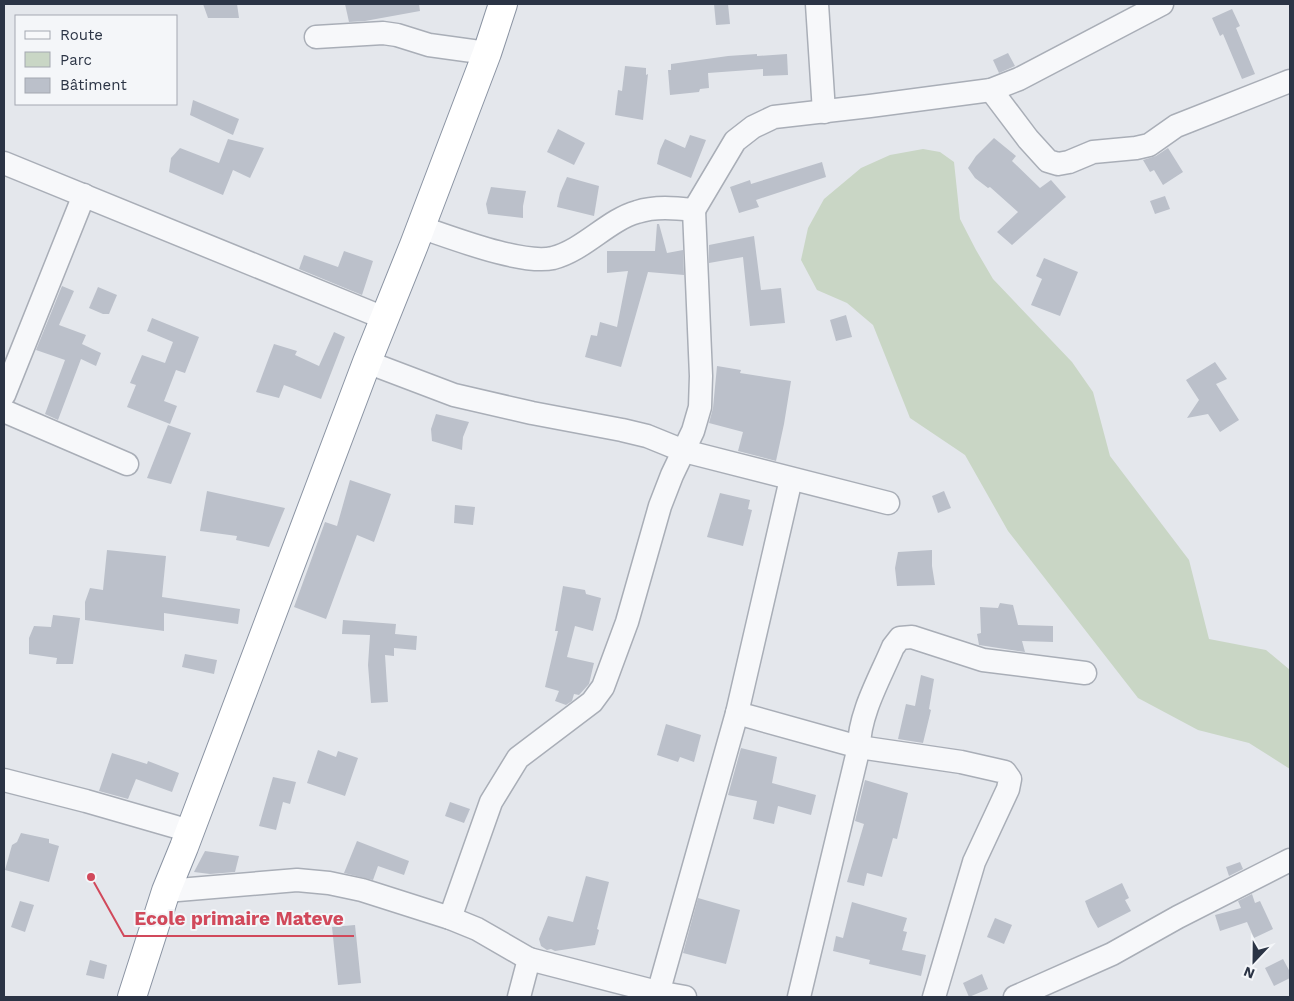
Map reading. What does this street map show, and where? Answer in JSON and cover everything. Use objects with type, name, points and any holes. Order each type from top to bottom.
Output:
[{"type":"highway","points":[[132,997],[166,891],[367,362],[487,53],[503,4]]},
{"type":"street","points":[[816,4],[824,112]]},
{"type":"street","points":[[450,918],[492,802],[518,758],[592,702],[603,687],[627,622],[660,506],[672,474],[693,431],[700,408],[701,376],[694,210],[735,141],[753,127],[774,117],[991,90],[1019,79],[1162,4]]},
{"type":"street","points":[[316,37],[383,33],[397,35],[429,46],[487,53]]},
{"type":"street","points":[[991,90],[1048,162],[1058,164],[1069,162],[1093,152],[1149,145],[1176,126],[1290,81]]},
{"type":"street","points":[[4,163],[384,318]]},
{"type":"street","points":[[4,395],[84,195]]},
{"type":"street","points":[[420,228],[498,252],[533,258],[552,258],[585,243],[608,227],[636,212],[656,208],[694,210]]},
{"type":"street","points":[[367,362],[454,395],[647,436],[684,451],[888,503]]},
{"type":"street","points":[[4,411],[127,464]]},
{"type":"street","points":[[657,995],[737,713],[791,479]]},
{"type":"street","points":[[800,997],[859,747],[862,720],[893,647],[900,638],[912,637],[983,660],[1085,673]]},
{"type":"street","points":[[737,713],[859,747],[961,762],[1005,772],[1010,779],[1008,789],[974,862],[934,997]]},
{"type":"street","points":[[4,780],[190,831]]},
{"type":"street","points":[[1015,997],[1112,954],[1178,917],[1290,860]]},
{"type":"street","points":[[166,891],[297,880],[329,882],[362,890],[450,918],[477,929],[529,959],[657,995],[685,997]]},
{"type":"street","points":[[519,997],[529,959]]},
{"type":"green space","points":[[923,149],[940,152],[954,162],[960,219],[993,279],[1072,362],[1093,392],[1110,456],[1189,560],[1209,639],[1266,650],[1290,670],[1290,769],[1249,743],[1198,730],[1138,698],[1008,531],[965,455],[910,418],[873,325],[847,303],[817,290],[801,260],[808,228],[824,199],[861,168],[890,155]]},
{"type":"building","points":[[203,4],[237,4],[239,18],[208,18]]},
{"type":"building","points":[[345,4],[419,4],[420,11],[349,22]]},
{"type":"building","points":[[714,4],[728,4],[730,24],[716,25]]},
{"type":"building","points":[[1232,9],[1240,26],[1236,28],[1255,74],[1242,79],[1223,34],[1220,36],[1212,18]]},
{"type":"building","points":[[1008,53],[1015,66],[999,73],[993,60]]},
{"type":"building","points":[[757,54],[757,56],[787,54],[788,75],[763,76],[763,69],[708,73],[709,88],[700,89],[699,92],[670,95],[668,70],[671,70],[671,64]]},
{"type":"building","points":[[625,66],[646,68],[646,75],[648,74],[643,120],[615,115],[618,90],[622,91]]},
{"type":"building","points":[[193,100],[239,119],[233,135],[190,115]]},
{"type":"building","points":[[558,129],[585,143],[574,165],[547,152]]},
{"type":"building","points":[[690,135],[706,140],[691,178],[657,164],[665,139],[685,148]]},
{"type":"building","points":[[994,138],[1016,156],[1012,161],[1040,188],[1051,180],[1066,197],[1012,245],[997,232],[1018,212],[990,187],[988,188],[975,178],[968,168],[976,156]]},
{"type":"building","points":[[228,139],[264,148],[250,178],[233,170],[223,195],[169,172],[171,158],[180,148],[219,163]]},
{"type":"building","points":[[1168,148],[1183,172],[1163,185],[1154,170],[1150,172],[1143,160],[1156,156]]},
{"type":"building","points":[[822,162],[826,177],[756,200],[759,207],[739,213],[730,187],[750,180],[751,184]]},
{"type":"building","points":[[567,177],[599,186],[594,216],[557,207],[560,193]]},
{"type":"building","points":[[491,187],[526,191],[523,218],[488,214],[486,204]]},
{"type":"building","points":[[1165,196],[1170,209],[1155,214],[1150,201]]},
{"type":"building","points":[[657,224],[659,224],[667,253],[683,250],[684,275],[648,272],[621,367],[585,357],[591,335],[597,336],[600,322],[617,327],[628,271],[607,273],[607,251],[655,251]]},
{"type":"building","points":[[754,236],[761,290],[781,288],[785,323],[750,326],[743,257],[709,263],[709,245]]},
{"type":"building","points":[[344,251],[373,261],[362,295],[299,269],[304,255],[338,267]]},
{"type":"building","points":[[1044,258],[1078,272],[1060,316],[1031,305],[1042,279],[1036,276]]},
{"type":"building","points":[[62,286],[74,291],[59,325],[86,335],[82,344],[101,353],[96,366],[81,359],[58,420],[45,414],[65,360],[36,350]]},
{"type":"building","points":[[98,287],[117,295],[109,314],[103,314],[89,308]]},
{"type":"building","points":[[846,315],[852,337],[836,341],[830,320]]},
{"type":"building","points":[[152,318],[199,337],[185,373],[176,370],[164,401],[177,406],[170,424],[127,407],[136,385],[130,383],[142,355],[165,363],[173,342],[147,331]]},
{"type":"building","points":[[334,332],[345,337],[321,399],[284,385],[279,398],[256,392],[274,344],[297,351],[295,355],[319,366]]},
{"type":"building","points":[[1215,362],[1227,379],[1216,384],[1239,420],[1220,432],[1208,414],[1187,418],[1199,400],[1186,380]]},
{"type":"building","points":[[717,366],[741,370],[740,373],[791,381],[776,461],[738,451],[743,432],[709,423],[713,408]]},
{"type":"building","points":[[436,414],[469,422],[463,437],[462,450],[432,441],[431,429]]},
{"type":"building","points":[[168,425],[191,433],[171,484],[147,478]]},
{"type":"building","points":[[350,480],[391,494],[374,542],[357,535],[326,619],[294,607],[325,522],[337,526]]},
{"type":"building","points":[[207,491],[285,508],[269,547],[236,540],[237,536],[200,531]]},
{"type":"building","points":[[944,491],[951,508],[938,513],[932,496]]},
{"type":"building","points":[[720,493],[750,500],[748,509],[752,510],[743,546],[707,537]]},
{"type":"building","points":[[455,505],[475,507],[473,525],[454,523]]},
{"type":"building","points":[[107,550],[166,556],[162,597],[240,609],[238,624],[164,613],[164,631],[85,620],[85,602],[90,588],[103,590]]},
{"type":"building","points":[[932,550],[935,585],[897,586],[895,568],[898,552]]},
{"type":"building","points":[[563,586],[585,590],[586,594],[601,598],[593,631],[575,626],[567,657],[594,663],[589,684],[579,695],[574,694],[572,701],[566,705],[555,701],[559,691],[545,687],[558,631],[555,631]]},
{"type":"building","points":[[1000,603],[1013,605],[1018,625],[1053,626],[1053,642],[1022,641],[1025,652],[979,645],[977,634],[981,633],[980,607],[998,608]]},
{"type":"building","points":[[53,615],[80,618],[73,664],[56,664],[57,658],[29,654],[29,638],[34,626],[51,627]]},
{"type":"building","points":[[343,620],[396,624],[395,634],[417,636],[416,650],[394,648],[394,656],[385,655],[388,702],[371,703],[368,665],[370,635],[342,634]]},
{"type":"building","points":[[185,654],[217,660],[214,674],[182,667]]},
{"type":"building","points":[[921,675],[934,679],[929,709],[931,710],[923,743],[898,739],[906,704],[915,706]]},
{"type":"building","points":[[666,724],[701,735],[694,762],[680,757],[678,762],[657,755]]},
{"type":"building","points":[[741,748],[777,757],[772,783],[816,795],[811,815],[778,806],[774,824],[753,819],[757,801],[728,795]]},
{"type":"building","points":[[318,750],[336,757],[338,751],[358,758],[345,796],[307,783]]},
{"type":"building","points":[[112,753],[147,764],[148,761],[179,773],[172,792],[136,779],[128,799],[99,791]]},
{"type":"building","points":[[273,777],[296,782],[290,804],[283,802],[276,830],[259,826]]},
{"type":"building","points":[[865,780],[908,793],[897,839],[893,838],[882,877],[867,873],[864,886],[847,882],[864,824],[855,821]]},
{"type":"building","points":[[450,802],[470,809],[464,823],[445,816]]},
{"type":"building","points":[[21,833],[49,839],[49,843],[59,846],[49,882],[5,870],[12,845],[17,842]]},
{"type":"building","points":[[357,841],[409,861],[404,875],[378,866],[373,880],[344,873]]},
{"type":"building","points":[[205,851],[239,856],[235,872],[210,874],[194,872]]},
{"type":"building","points":[[1240,862],[1243,869],[1229,876],[1226,867]]},
{"type":"building","points":[[586,876],[609,882],[597,929],[599,930],[595,945],[555,951],[547,950],[541,946],[539,939],[548,916],[573,922]]},
{"type":"building","points":[[1122,883],[1129,898],[1125,900],[1131,911],[1098,928],[1085,901]]},
{"type":"building","points":[[1252,894],[1255,903],[1260,901],[1273,929],[1254,938],[1247,922],[1220,931],[1215,915],[1241,908],[1238,901]]},
{"type":"building","points":[[698,898],[740,910],[726,964],[683,953]]},
{"type":"building","points":[[20,901],[34,905],[25,932],[11,927]]},
{"type":"building","points":[[852,902],[907,918],[903,931],[907,932],[902,950],[926,955],[921,976],[869,964],[870,960],[833,951],[836,936],[843,938]]},
{"type":"building","points":[[995,918],[1012,925],[1004,944],[987,937]]},
{"type":"building","points":[[355,925],[361,983],[338,985],[332,927]]},
{"type":"building","points":[[1283,959],[1290,972],[1290,978],[1274,986],[1265,968]]},
{"type":"building","points":[[90,960],[107,965],[104,979],[86,975]]},
{"type":"building","points":[[982,974],[988,989],[969,997],[963,983]]},
{"type":"place","name":"Ecole primaire Mateve","points":[[91,877]]}]
